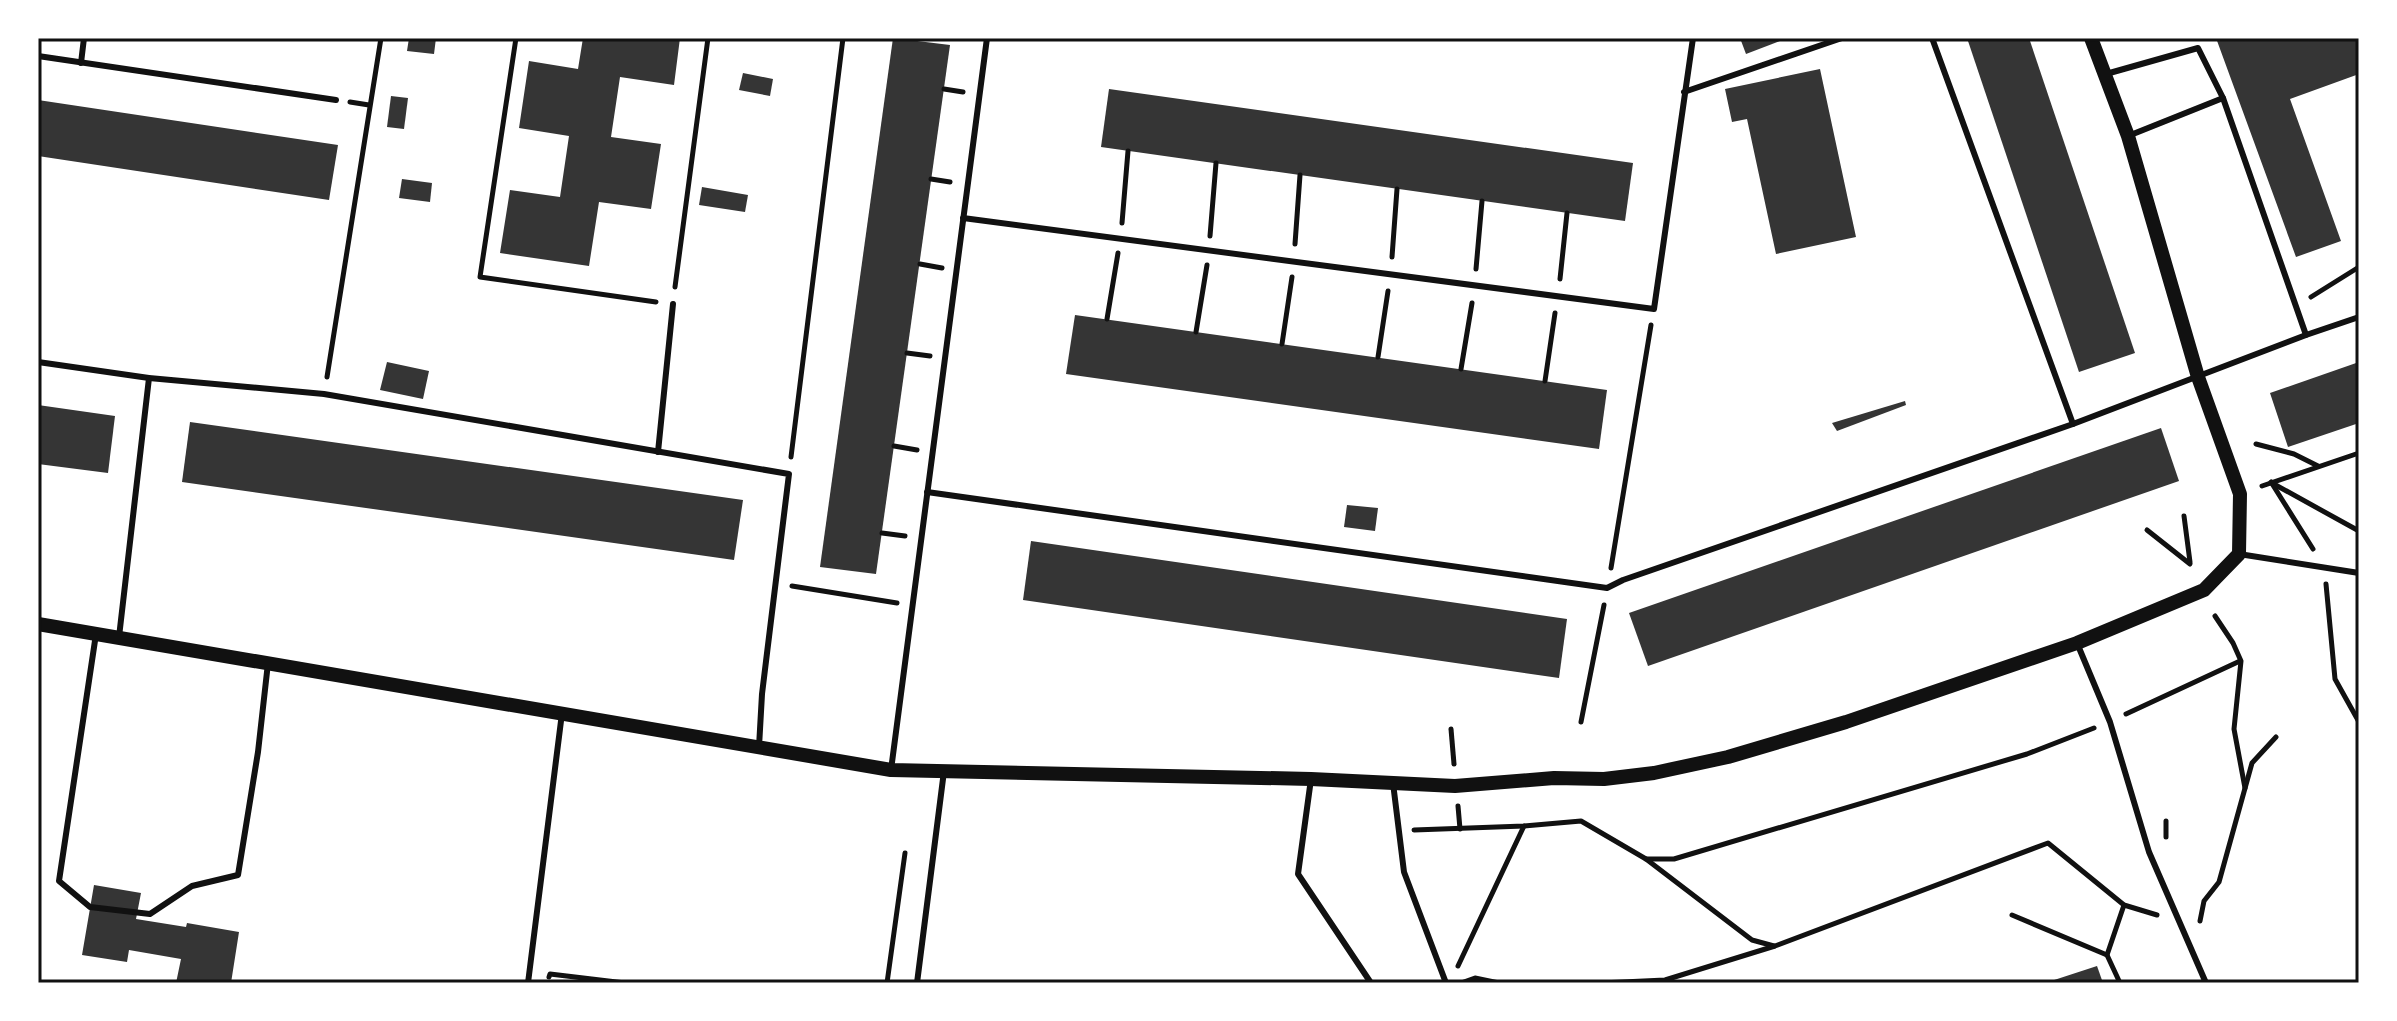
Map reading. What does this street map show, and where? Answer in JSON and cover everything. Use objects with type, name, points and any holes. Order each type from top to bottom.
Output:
[{"type":"street","points":[[38,624],[891,770],[1311,779],[1455,786],[1554,778],[1604,779],[1654,773],[1728,757],[1846,722],[2077,643],[2204,590],[2239,554],[2240,494],[2198,377],[2128,136],[2091,38]]},
{"type":"lane","points":[[81,63],[84,38]]},
{"type":"lane","points":[[891,770],[987,38]]},
{"type":"lane","points":[[963,218],[1654,309],[1693,38]]},
{"type":"lane","points":[[1684,92],[1842,38]]},
{"type":"lane","points":[[1932,38],[2073,424]]},
{"type":"lane","points":[[2106,74],[2198,48],[2223,98],[2306,335]]},
{"type":"lane","points":[[38,56],[336,100]]},
{"type":"lane","points":[[2128,136],[2223,98]]},
{"type":"lane","points":[[658,452],[673,304]]},
{"type":"lane","points":[[927,492],[1607,588],[2073,424],[2359,317]]},
{"type":"lane","points":[[38,362],[149,378],[324,394],[789,474],[762,694],[759,747]]},
{"type":"lane","points":[[119,638],[149,378]]},
{"type":"lane","points":[[2239,554],[2359,573]]},
{"type":"lane","points":[[96,634],[59,881],[90,907],[150,914],[192,886],[238,875],[258,752],[268,663]]},
{"type":"lane","points":[[2077,643],[2110,722],[2149,852],[2206,983]]},
{"type":"lane","points":[[528,983],[562,713]]},
{"type":"lane","points":[[917,983],[944,771]]},
{"type":"lane","points":[[1311,779],[1298,874],[1371,983]]},
{"type":"lane","points":[[1393,782],[1404,872],[1446,983]]},
{"type":"path","points":[[324,394],[381,38]]},
{"type":"path","points":[[516,38],[480,277],[673,304],[708,38]]},
{"type":"path","points":[[789,474],[843,38]]},
{"type":"path","points":[[2297,306],[2359,267]]},
{"type":"path","points":[[1581,722],[1654,309]]},
{"type":"path","points":[[2256,444],[2294,454],[2319,466]]},
{"type":"path","points":[[2262,486],[2359,453]]},
{"type":"path","points":[[2271,482],[2359,531]]},
{"type":"path","points":[[2271,482],[2324,567],[2335,679],[2359,722]]},
{"type":"path","points":[[2147,530],[2190,564],[2184,516]]},
{"type":"path","points":[[776,583],[913,605]]},
{"type":"path","points":[[2215,616],[2241,661],[2234,729],[2245,789]]},
{"type":"path","points":[[2121,716],[2241,661]]},
{"type":"path","points":[[1646,859],[1674,859],[2027,754],[2094,728]]},
{"type":"path","points":[[2201,934],[2200,918],[2204,901],[2219,882],[2252,763],[2276,737]]},
{"type":"path","points":[[1400,831],[1581,821],[1646,859],[1752,940],[1775,946]]},
{"type":"path","points":[[1456,969],[1524,826]]},
{"type":"path","points":[[1601,983],[1665,980],[1775,946],[2048,843],[2124,905],[2166,918]]},
{"type":"path","points":[[887,983],[905,853]]},
{"type":"path","points":[[2107,955],[2124,905]]},
{"type":"path","points":[[2012,915],[2107,955],[2120,983]]},
{"type":"path","points":[[549,983],[550,974]]},
{"type":"path","points":[[550,974],[557,983]]},
{"type":"path","points":[[550,974],[625,983]]},
{"type":"path","points":[[1461,983],[1475,978],[1499,983]]},
{"type":"building","points":[[409,38],[436,38],[434,54],[407,51]]},
{"type":"building","points":[[583,38],[680,38],[674,85],[620,77],[611,137],[661,144],[651,209],[599,202],[589,266],[500,253],[510,190],[560,197],[569,136],[519,128],[529,61],[578,69]]},
{"type":"building","points":[[893,38],[950,45],[876,574],[820,567]]},
{"type":"building","points":[[1740,38],[1788,38],[1746,54]]},
{"type":"building","points":[[1967,38],[2029,38],[2135,353],[2079,372]]},
{"type":"building","points":[[2216,38],[2359,38],[2359,74],[2290,99],[2341,241],[2296,257]]},
{"type":"building","points":[[1820,69],[1856,237],[1776,254],[1747,119],[1732,122],[1725,89]]},
{"type":"building","points":[[743,73],[773,79],[770,96],[739,90]]},
{"type":"building","points":[[1109,89],[1633,163],[1625,221],[1101,147]]},
{"type":"building","points":[[391,96],[408,98],[404,129],[387,127]]},
{"type":"building","points":[[38,100],[338,145],[329,200],[38,156]]},
{"type":"building","points":[[402,179],[432,183],[430,202],[399,198]]},
{"type":"building","points":[[702,187],[748,195],[745,212],[699,205]]},
{"type":"building","points":[[1075,315],[1607,390],[1599,449],[1066,374]]},
{"type":"building","points":[[387,362],[429,371],[423,399],[380,390]]},
{"type":"building","points":[[2359,362],[2359,423],[2288,447],[2270,393]]},
{"type":"building","points":[[1905,401],[1906,405],[1837,431],[1832,423]]},
{"type":"building","points":[[38,405],[115,416],[108,473],[38,464]]},
{"type":"building","points":[[190,422],[743,500],[734,560],[182,482]]},
{"type":"building","points":[[2161,428],[2179,481],[1648,666],[1629,613]]},
{"type":"building","points":[[1347,505],[1378,508],[1375,531],[1344,527]]},
{"type":"building","points":[[1031,541],[1567,619],[1559,678],[1023,600]]},
{"type":"building","points":[[94,885],[141,893],[136,919],[186,927],[187,923],[239,932],[231,983],[176,983],[181,959],[129,950],[127,962],[82,955]]},
{"type":"building","points":[[2097,966],[2103,983],[2048,983],[2048,982]]}]
